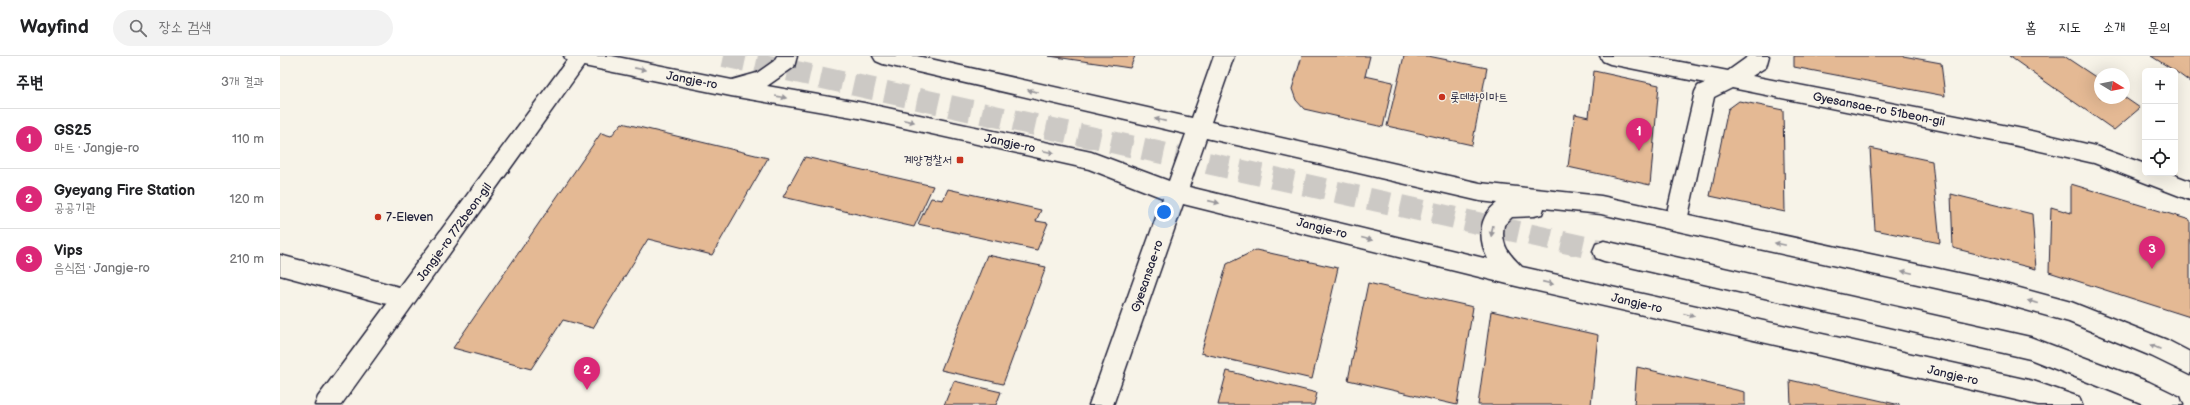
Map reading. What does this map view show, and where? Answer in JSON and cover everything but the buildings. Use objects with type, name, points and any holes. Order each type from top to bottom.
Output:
[{"type":"main road","points":[[731,88],[745,86],[772,76],[787,61],[787,56]]},
{"type":"main road","points":[[883,56],[1480,192],[1601,205],[1990,290],[2056,308],[2159,348],[2190,364]]},
{"type":"main road","name":"Gyesansae-ro","points":[[1101,405],[1224,56]]},
{"type":"main road","name":"Gyesansae-ro 51beon-gil","points":[[1610,56],[2024,138],[2094,155],[2142,172]]},
{"type":"main road","points":[[1676,221],[1705,92],[1731,80],[1759,62],[1759,56]]},
{"type":"main road","name":"Jangje-ro","points":[[577,57],[731,88],[864,111],[1091,161],[1176,193],[1516,276],[2033,392],[2070,405]]},
{"type":"main road","name":"Jangje-ro 772beon-gil","points":[[327,405],[405,299],[577,57]]},
{"type":"main road","name":"Gyesansae-ro 51beon-gil","points":[[2152,176],[2190,191]]},
{"type":"main road","points":[[1516,276],[1498,257],[1490,236],[1495,218],[1507,208],[1601,205]]},
{"type":"main road","points":[[1604,251],[2030,348],[2141,390],[2171,405]]},
{"type":"main road","points":[[280,265],[405,299]]},
{"type":"tunnel","points":[[724,56],[1604,251]]},
{"type":"place","name":"롯데하이마트","points":[[1442,97]]},
{"type":"place","name":"GS25","points":[[1639,151]]},
{"type":"place","name":"계양경찰서","points":[[960,160]]},
{"type":"place","name":"7-Eleven","points":[[378,217]]},
{"type":"place","name":"Vips","points":[[2152,269]]},
{"type":"place","name":"Gyeyang Fire Station","points":[[587,390]]}]
